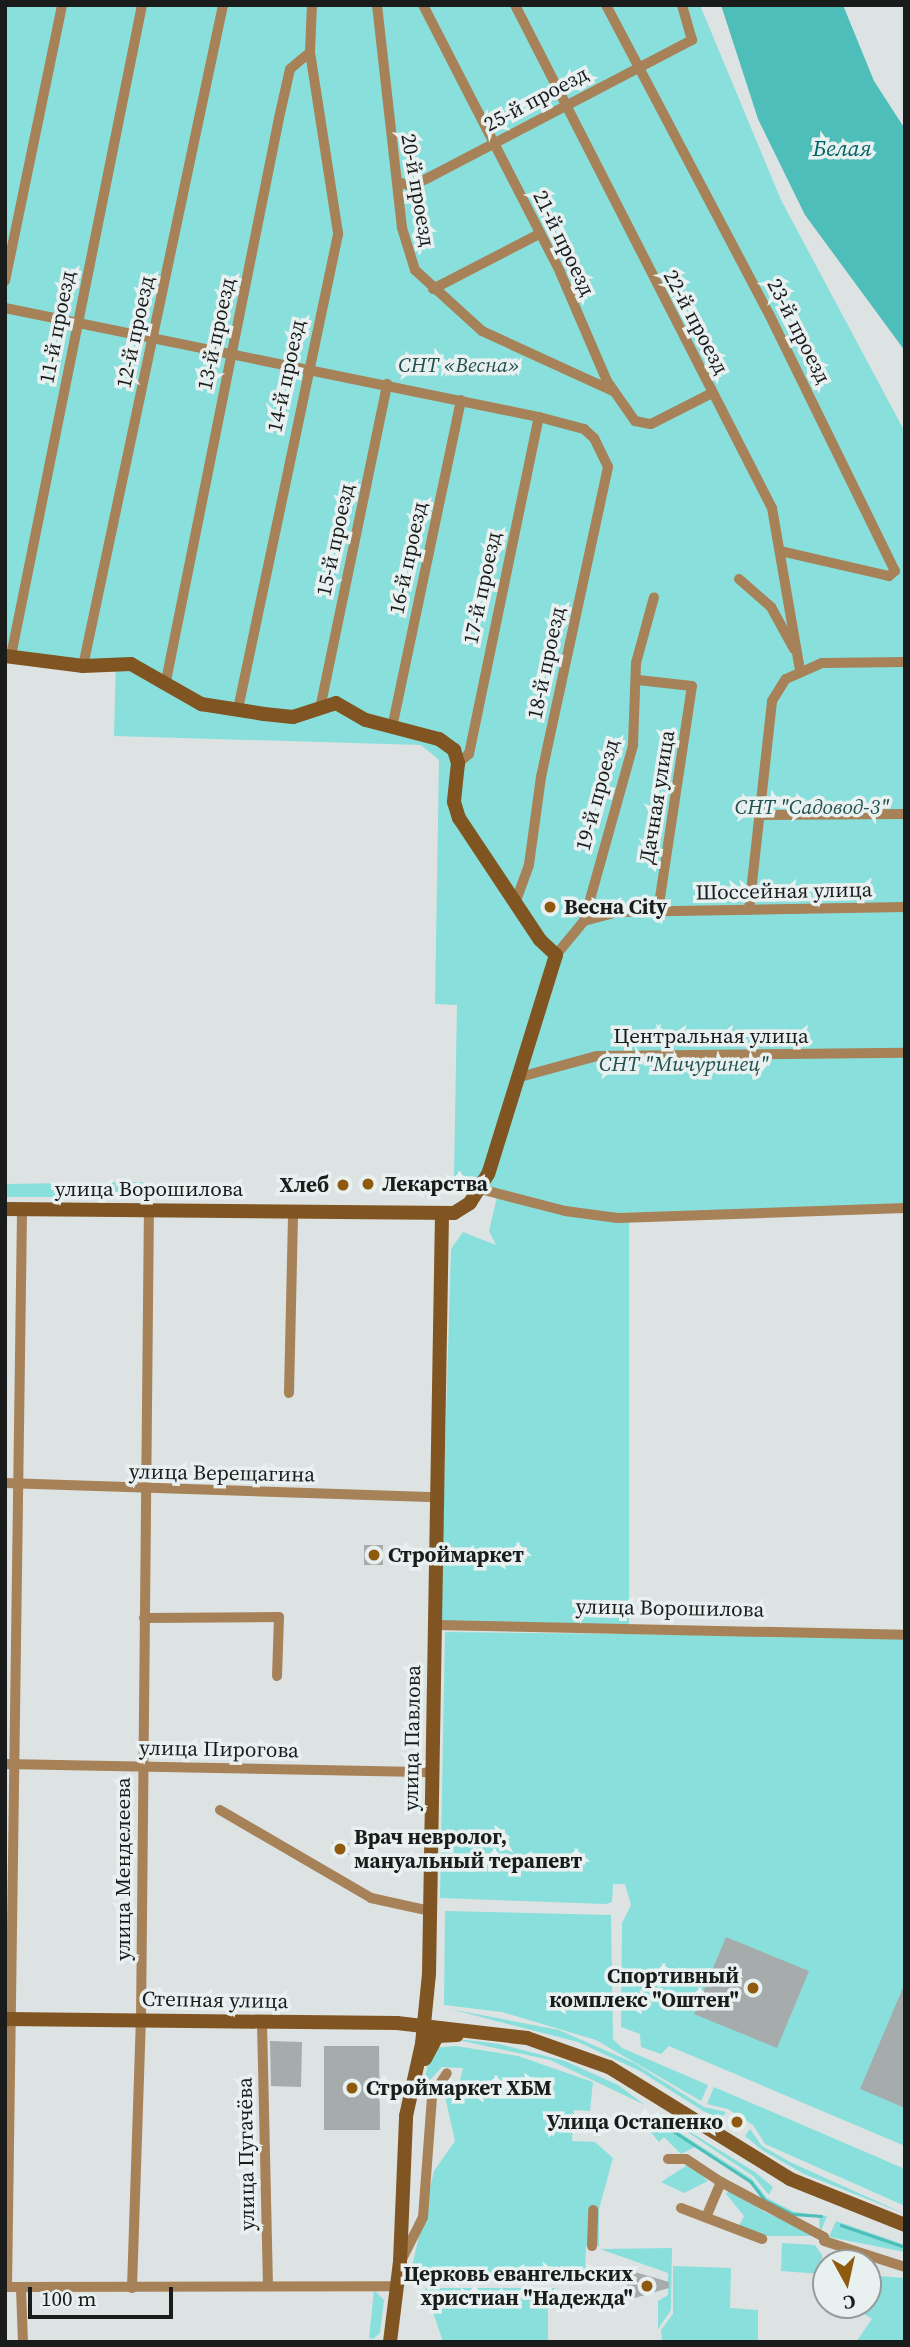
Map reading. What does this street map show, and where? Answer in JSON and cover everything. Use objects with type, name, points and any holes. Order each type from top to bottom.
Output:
[{"type":"street","points":[[5,281],[62,5]]},
{"type":"street","name":"11-й проезд","points":[[8,656],[142,5]]},
{"type":"street","name":"12-й проезд","points":[[83,666],[223,5]]},
{"type":"street","points":[[310,52],[312,5]]},
{"type":"street","name":"20-й проезд","points":[[377,5],[407,250],[433,289],[482,331],[614,391]]},
{"type":"street","name":"21-й проезд","points":[[423,5],[539,234],[614,391],[635,421],[650,424],[712,393]]},
{"type":"street","name":"22-й проезд","points":[[515,5],[563,105],[772,508],[800,670]]},
{"type":"street","name":"23-й проезд","points":[[606,5],[895,571],[889,576],[780,551]]},
{"type":"street","name":"25-й проезд","points":[[398,182],[411,186],[692,40],[682,5]]},
{"type":"street","name":"13-й проезд","points":[[166,681],[230,354],[290,69],[310,52]]},
{"type":"street","name":"14-й проезд","points":[[238,709],[306,370],[338,233],[310,52]]},
{"type":"street","points":[[433,289],[539,234]]},
{"type":"street","points":[[5,308],[540,417]]},
{"type":"street","name":"15-й проезд","points":[[321,704],[387,384]]},
{"type":"street","name":"16-й проезд","points":[[393,723],[461,400]]},
{"type":"street","name":"18-й проезд","points":[[517,898],[529,865],[541,777],[608,467],[594,438],[584,429],[540,417]]},
{"type":"street","name":"17-й проезд","points":[[458,763],[469,754],[540,417]]},
{"type":"street","points":[[739,579],[780,621],[800,670]]},
{"type":"street","name":"19-й проезд","points":[[584,921],[633,745],[639,649],[654,597]]},
{"type":"street","points":[[8,656],[83,666],[116,661],[166,681],[201,704],[293,717],[321,704],[336,703],[366,720],[393,723],[439,738],[454,750],[458,763],[454,802],[459,818],[517,898],[540,940],[556,955]]},
{"type":"street","points":[[748,910],[772,701],[786,679],[800,670],[822,663],[905,662]]},
{"type":"street","name":"Дачная улица","points":[[638,680],[692,687],[658,912]]},
{"type":"street","points":[[758,815],[905,814]]},
{"type":"street","name":"Шоссейная улица","points":[[584,921],[617,912],[905,907]]},
{"type":"street","points":[[442,1216],[462,1209],[480,1189],[520,1077],[556,955],[584,921]]},
{"type":"street","name":"Центральная улица","points":[[520,1077],[597,1056],[905,1053]]},
{"type":"street","points":[[480,1189],[565,1211],[618,1218],[905,1208]]},
{"type":"street","name":"улица Ворошилова","points":[[5,1209],[149,1208],[442,1216]]},
{"type":"street","name":"улица Менделеева","points":[[132,2288],[141,2021],[144,1491],[149,1208]]},
{"type":"street","points":[[22,1209],[19,1483],[9,1764],[6,2287],[398,2286]]},
{"type":"street","points":[[289,1393],[293,1211]]},
{"type":"street","name":"улица Павлова","points":[[390,2342],[400,2262],[405,2131],[424,2024],[430,1911],[442,1216]]},
{"type":"street","name":"улица Верещагина","points":[[5,1483],[144,1491],[437,1497]]},
{"type":"street","points":[[144,1618],[279,1617],[276,1676]]},
{"type":"street","name":"улица Ворошилова","points":[[435,1625],[905,1635]]},
{"type":"street","name":"улица Пирогова","points":[[9,1764],[433,1772]]},
{"type":"street","points":[[220,1810],[371,1898],[430,1911]]},
{"type":"street","name":"Степная улица","points":[[6,2019],[424,2024],[508,2033]]},
{"type":"street","name":"улица Пугачёва","points":[[262,2022],[268,2286]]},
{"type":"street","points":[[405,2131],[434,2038],[508,2033],[609,2067],[790,2179],[905,2225]]},
{"type":"street","points":[[400,2262],[423,2217],[432,2096],[447,2073]]},
{"type":"street","points":[[668,2159],[685,2159],[824,2239],[905,2267]]},
{"type":"street","points":[[706,2217],[721,2182]]},
{"type":"street","points":[[681,2208],[762,2239]]},
{"type":"street","points":[[592,2246],[593,2210]]},
{"type":"street","points":[[21,2288],[23,2342]]},
{"type":"green space","name":"СНТ «Весна»","points":[[5,5],[700,5],[781,200],[905,432],[905,1208],[629,1218],[629,1628],[440,1625],[451,1249],[463,1232],[496,1245],[489,1231],[497,1197],[454,1177],[457,1005],[435,1004],[439,760],[421,745],[114,736],[116,661],[5,656]]},
{"type":"green space","points":[[143,1182],[138,1197],[5,1197],[5,1184]]},
{"type":"green space","points":[[445,1632],[905,1637],[905,2146],[669,2046],[661,2054],[641,2047],[640,2034],[621,2027],[622,1923],[631,1905],[625,1884],[613,1884],[612,1902],[606,1904],[440,1898]]},
{"type":"green space","points":[[445,1911],[611,1915],[613,2039],[622,2048],[708,2085],[701,2101],[596,2040],[502,2012],[444,2005]]},
{"type":"green space","points":[[450,2009],[559,2030],[634,2063],[704,2107],[726,2112],[721,2119],[703,2111],[640,2071],[578,2042]]},
{"type":"green space","points":[[449,2038],[499,2044],[565,2061],[618,2085],[645,2105],[550,2060]]},
{"type":"green space","points":[[456,2046],[518,2056],[593,2082],[590,2111],[574,2110],[572,2141],[595,2142],[613,2158],[599,2209],[599,2246],[586,2246],[585,2276],[410,2275],[434,2171],[455,2141],[442,2083],[459,2084],[463,2068],[442,2067],[430,2080],[425,2077],[432,2048]]},
{"type":"green space","points":[[714,2087],[905,2169],[905,2206],[765,2144],[753,2125],[728,2109],[707,2104]]},
{"type":"green space","points":[[656,2111],[755,2172],[773,2187],[769,2195],[753,2176]]},
{"type":"green space","points":[[652,2115],[752,2179],[767,2198],[794,2212],[827,2216],[820,2233],[819,2217],[792,2215],[764,2200],[750,2182],[695,2147],[681,2154],[664,2137],[659,2142],[650,2131]]},
{"type":"green space","points":[[750,2129],[762,2146],[790,2162],[905,2214],[804,2174],[762,2150],[745,2136]]},
{"type":"green space","points":[[689,2164],[708,2181],[684,2193],[661,2182]]},
{"type":"green space","points":[[729,2190],[765,2212],[817,2236],[767,2236],[739,2226],[744,2216],[726,2194]]},
{"type":"green space","points":[[836,2221],[905,2245],[905,2252],[829,2237]]},
{"type":"green space","points":[[782,2243],[815,2245],[818,2249],[812,2249],[812,2273],[781,2271]]},
{"type":"green space","points":[[672,2248],[671,2310],[658,2329],[658,2301],[668,2295],[668,2273],[600,2249]]},
{"type":"green space","points":[[673,2266],[731,2268],[730,2308],[758,2310],[758,2342],[662,2342],[661,2330],[673,2314]]},
{"type":"green space","points":[[882,2276],[905,2278],[905,2342],[856,2342],[872,2319],[882,2319]]},
{"type":"green space","points":[[581,2277],[584,2278],[574,2282],[427,2278]]},
{"type":"green space","points":[[425,2288],[559,2288],[548,2292],[548,2342],[443,2342]]},
{"type":"green space","points":[[374,2290],[384,2300],[380,2333],[373,2339],[369,2338]]},
{"type":"water","name":"Белая","points":[[721,5],[843,5],[874,81],[905,129],[905,351],[805,215],[758,119]]},
{"type":"building","name":"Строймаркет","points":[[364,1545],[383,1545],[383,1565],[364,1565]]},
{"type":"building","name":"Врач невролог, мануальный терапевт","points":[[332,1842],[349,1843],[349,1855],[332,1855]]},
{"type":"building","name":"Спортивный комплекс \"Оштен\"","points":[[726,1937],[809,1971],[777,2048],[694,2014]]},
{"type":"building","points":[[905,1983],[905,2108],[860,2089]]},
{"type":"building","points":[[270,2041],[302,2042],[301,2087],[271,2086]]},
{"type":"building","name":"Строймаркет ХБМ","points":[[324,2046],[379,2046],[380,2130],[324,2130]]},
{"type":"building","name":"Церковь евангельских христиан \"Надежда\"","points":[[621,2268],[669,2282],[669,2288],[621,2302],[627,2285]]},
{"type":"waterway","points":[[661,2123],[751,2182],[765,2200],[793,2214],[821,2216]]},
{"type":"waterway","points":[[841,2225],[905,2247]]},
{"type":"place","name":"Весна City","points":[[550,907]]},
{"type":"place","name":"Лекарства","points":[[368,1184]]},
{"type":"place","name":"Хлеб","points":[[343,1185]]},
{"type":"place","name":"Строймаркет","points":[[374,1555]]},
{"type":"place","name":"Врач невролог, мануальный терапевт","points":[[340,1849]]},
{"type":"place","name":"Спортивный комплекс \"Оштен\"","points":[[753,1988]]},
{"type":"place","name":"Строймаркет ХБМ","points":[[352,2088]]},
{"type":"place","name":"Улица Остапенко","points":[[737,2122]]},
{"type":"place","name":"Церковь евангельских христиан \"Надежда\"","points":[[647,2286]]},
{"type":"park label","name":"СНТ \"Садовод-3\"","points":[[812,807]]},
{"type":"park label","name":"СНТ \"Мичуринец\"","points":[[684,1064]]}]
